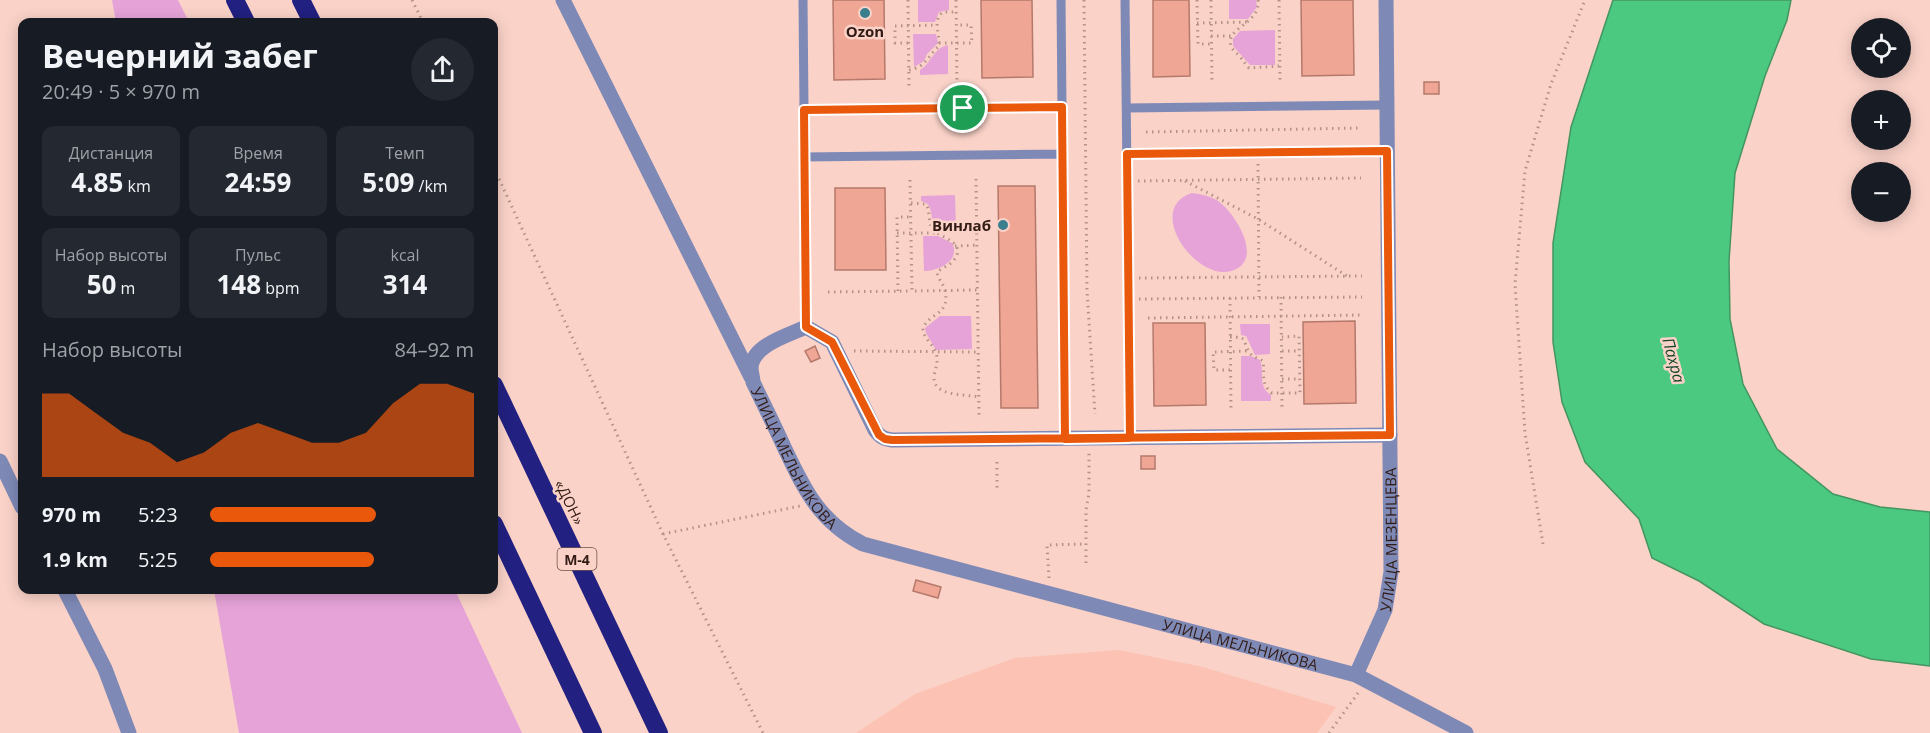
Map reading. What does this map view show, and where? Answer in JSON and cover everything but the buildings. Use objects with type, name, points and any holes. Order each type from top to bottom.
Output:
[{"type":"highway","points":[[235,0],[244,18]]},
{"type":"highway","points":[[301,0],[310,18]]},
{"type":"highway","name":"«ДОН»","points":[[498,393],[659,733]]},
{"type":"highway","points":[[498,532],[593,733]]},
{"type":"street","points":[[563,0],[753,382]]},
{"type":"street","name":"УЛИЦА МЕЗЕНЦЕВА","points":[[1359,682],[1385,610],[1389,592],[1392,546],[1386,0]]},
{"type":"street","points":[[806,327],[832,342],[875,430],[885,439],[1390,435]]},
{"type":"street","name":"УЛИЦА МЕЛЬНИКОВА","points":[[806,327],[768,345],[756,354],[751,367],[753,382],[801,483],[826,519],[844,534],[863,544],[1359,682],[1466,733]]},
{"type":"street","points":[[0,461],[18,499]]},
{"type":"street","points":[[67,594],[105,669],[129,733]]},
{"type":"lane","points":[[803,0],[806,327]]},
{"type":"lane","points":[[1061,0],[1065,439]]},
{"type":"lane","points":[[1125,0],[1130,438]]},
{"type":"lane","points":[[1127,108],[1387,105]]},
{"type":"lane","points":[[804,110],[1062,107]]},
{"type":"lane","points":[[1127,154],[1387,151]]},
{"type":"lane","points":[[804,157],[1062,154]]},
{"type":"path","points":[[412,0],[421,18]]},
{"type":"path","points":[[908,0],[909,86]]},
{"type":"path","points":[[956,0],[957,86]]},
{"type":"path","points":[[1084,0],[1087,291],[1095,414]]},
{"type":"path","points":[[1197,0],[1198,44],[1212,44]]},
{"type":"path","points":[[1211,0],[1212,83]]},
{"type":"path","points":[[1258,0],[1258,10],[1248,22],[1235,31],[1230,43],[1249,68],[1280,66]]},
{"type":"path","points":[[1279,0],[1280,82]]},
{"type":"path","points":[[1543,544],[1525,433],[1515,284],[1525,171],[1551,84],[1585,0]]},
{"type":"path","points":[[909,70],[924,65],[939,43],[937,25],[939,15],[943,12],[956,12]]},
{"type":"path","points":[[1197,23],[1248,22]]},
{"type":"path","points":[[908,43],[895,43],[895,26],[937,25]]},
{"type":"path","points":[[939,43],[972,43],[971,25],[957,25]]},
{"type":"path","points":[[1211,36],[1233,36]]},
{"type":"path","points":[[1146,132],[1360,128]]},
{"type":"path","points":[[1258,164],[1259,298]]},
{"type":"path","points":[[498,177],[663,534],[763,733]]},
{"type":"path","points":[[1136,181],[1361,178]]},
{"type":"path","points":[[976,179],[979,415]]},
{"type":"path","points":[[910,180],[912,291]]},
{"type":"path","points":[[1183,180],[1258,219],[1347,276]]},
{"type":"path","points":[[911,203],[926,204],[929,209],[931,226],[954,242],[955,246],[956,256],[952,263],[938,272],[945,290],[946,301],[943,310],[924,324],[923,328],[926,340],[936,352],[938,361],[934,377],[935,383],[942,390],[979,397]]},
{"type":"path","points":[[898,291],[897,217],[911,217]]},
{"type":"path","points":[[897,233],[939,233]]},
{"type":"path","points":[[955,246],[977,245]]},
{"type":"path","points":[[1137,278],[1362,276]]},
{"type":"path","points":[[828,292],[978,290]]},
{"type":"path","points":[[1281,297],[1282,411]]},
{"type":"path","points":[[1137,299],[1362,297]]},
{"type":"path","points":[[1230,298],[1231,412]]},
{"type":"path","points":[[1148,318],[1362,315]]},
{"type":"path","points":[[1230,337],[1241,337],[1250,351],[1263,361],[1263,381],[1272,393],[1300,393],[1299,336],[1282,337]]},
{"type":"path","points":[[847,351],[978,352]]},
{"type":"path","points":[[1230,370],[1214,370],[1214,352],[1250,351]]},
{"type":"path","points":[[1282,351],[1299,351]]},
{"type":"path","points":[[1282,379],[1299,379]]},
{"type":"path","points":[[1086,563],[1089,448]]},
{"type":"path","points":[[997,462],[997,490]]},
{"type":"path","points":[[663,534],[813,503]]},
{"type":"path","points":[[1049,580],[1047,545],[1086,544]]},
{"type":"path","points":[[1329,733],[1359,682]]},
{"type":"shaded area","points":[[112,0],[178,0],[187,18],[115,18]]},
{"type":"shaded area","points":[[918,0],[949,0],[949,10],[939,12],[935,22],[918,22]]},
{"type":"shaded area","points":[[1229,0],[1256,0],[1257,7],[1248,19],[1229,19]]},
{"type":"shaded area","points":[[1275,30],[1275,65],[1250,65],[1233,46],[1233,39],[1240,31]]},
{"type":"shaded area","points":[[913,34],[936,34],[938,43],[927,54],[924,61],[914,67]]},
{"type":"shaded area","points":[[948,45],[948,74],[920,75],[920,70],[935,53]]},
{"type":"shaded area","points":[[1192,193],[1205,195],[1218,201],[1237,223],[1243,233],[1247,253],[1244,262],[1238,268],[1224,272],[1208,268],[1194,259],[1182,245],[1175,230],[1173,215],[1178,202]]},
{"type":"shaded area","points":[[955,195],[956,230],[937,230],[929,206],[921,201],[921,196]]},
{"type":"shaded area","points":[[923,236],[938,236],[952,243],[953,255],[947,264],[924,271]]},
{"type":"shaded area","points":[[940,316],[971,316],[972,349],[936,350],[925,328]]},
{"type":"shaded area","points":[[1240,324],[1270,324],[1270,354],[1255,355],[1246,336],[1241,335]]},
{"type":"shaded area","points":[[1241,356],[1251,356],[1260,360],[1264,388],[1271,395],[1271,401],[1241,401]]},
{"type":"shaded area","points":[[215,594],[457,594],[522,733],[239,733]]},
{"type":"shaded area","points":[[1119,650],[1203,667],[1336,707],[1317,733],[856,733],[915,694],[1015,658]]},
{"type":"water","name":"Пахра","points":[[1613,0],[1791,0],[1787,20],[1765,76],[1735,173],[1729,261],[1730,319],[1743,384],[1777,449],[1833,494],[1880,507],[1930,512],[1930,666],[1871,659],[1764,624],[1699,581],[1652,558],[1639,519],[1585,462],[1562,402],[1553,342],[1553,243],[1571,127]]},
{"type":"place","name":"Ozon","points":[[865,13]]},
{"type":"place","name":"Винлаб","points":[[1003,225]]},
{"type":"route","points":[[963,108],[804,110],[806,327],[832,342],[879,435],[892,440],[1065,439],[1390,435],[1387,151],[1127,154],[1130,438],[1065,439],[1062,107],[963,108]]}]
